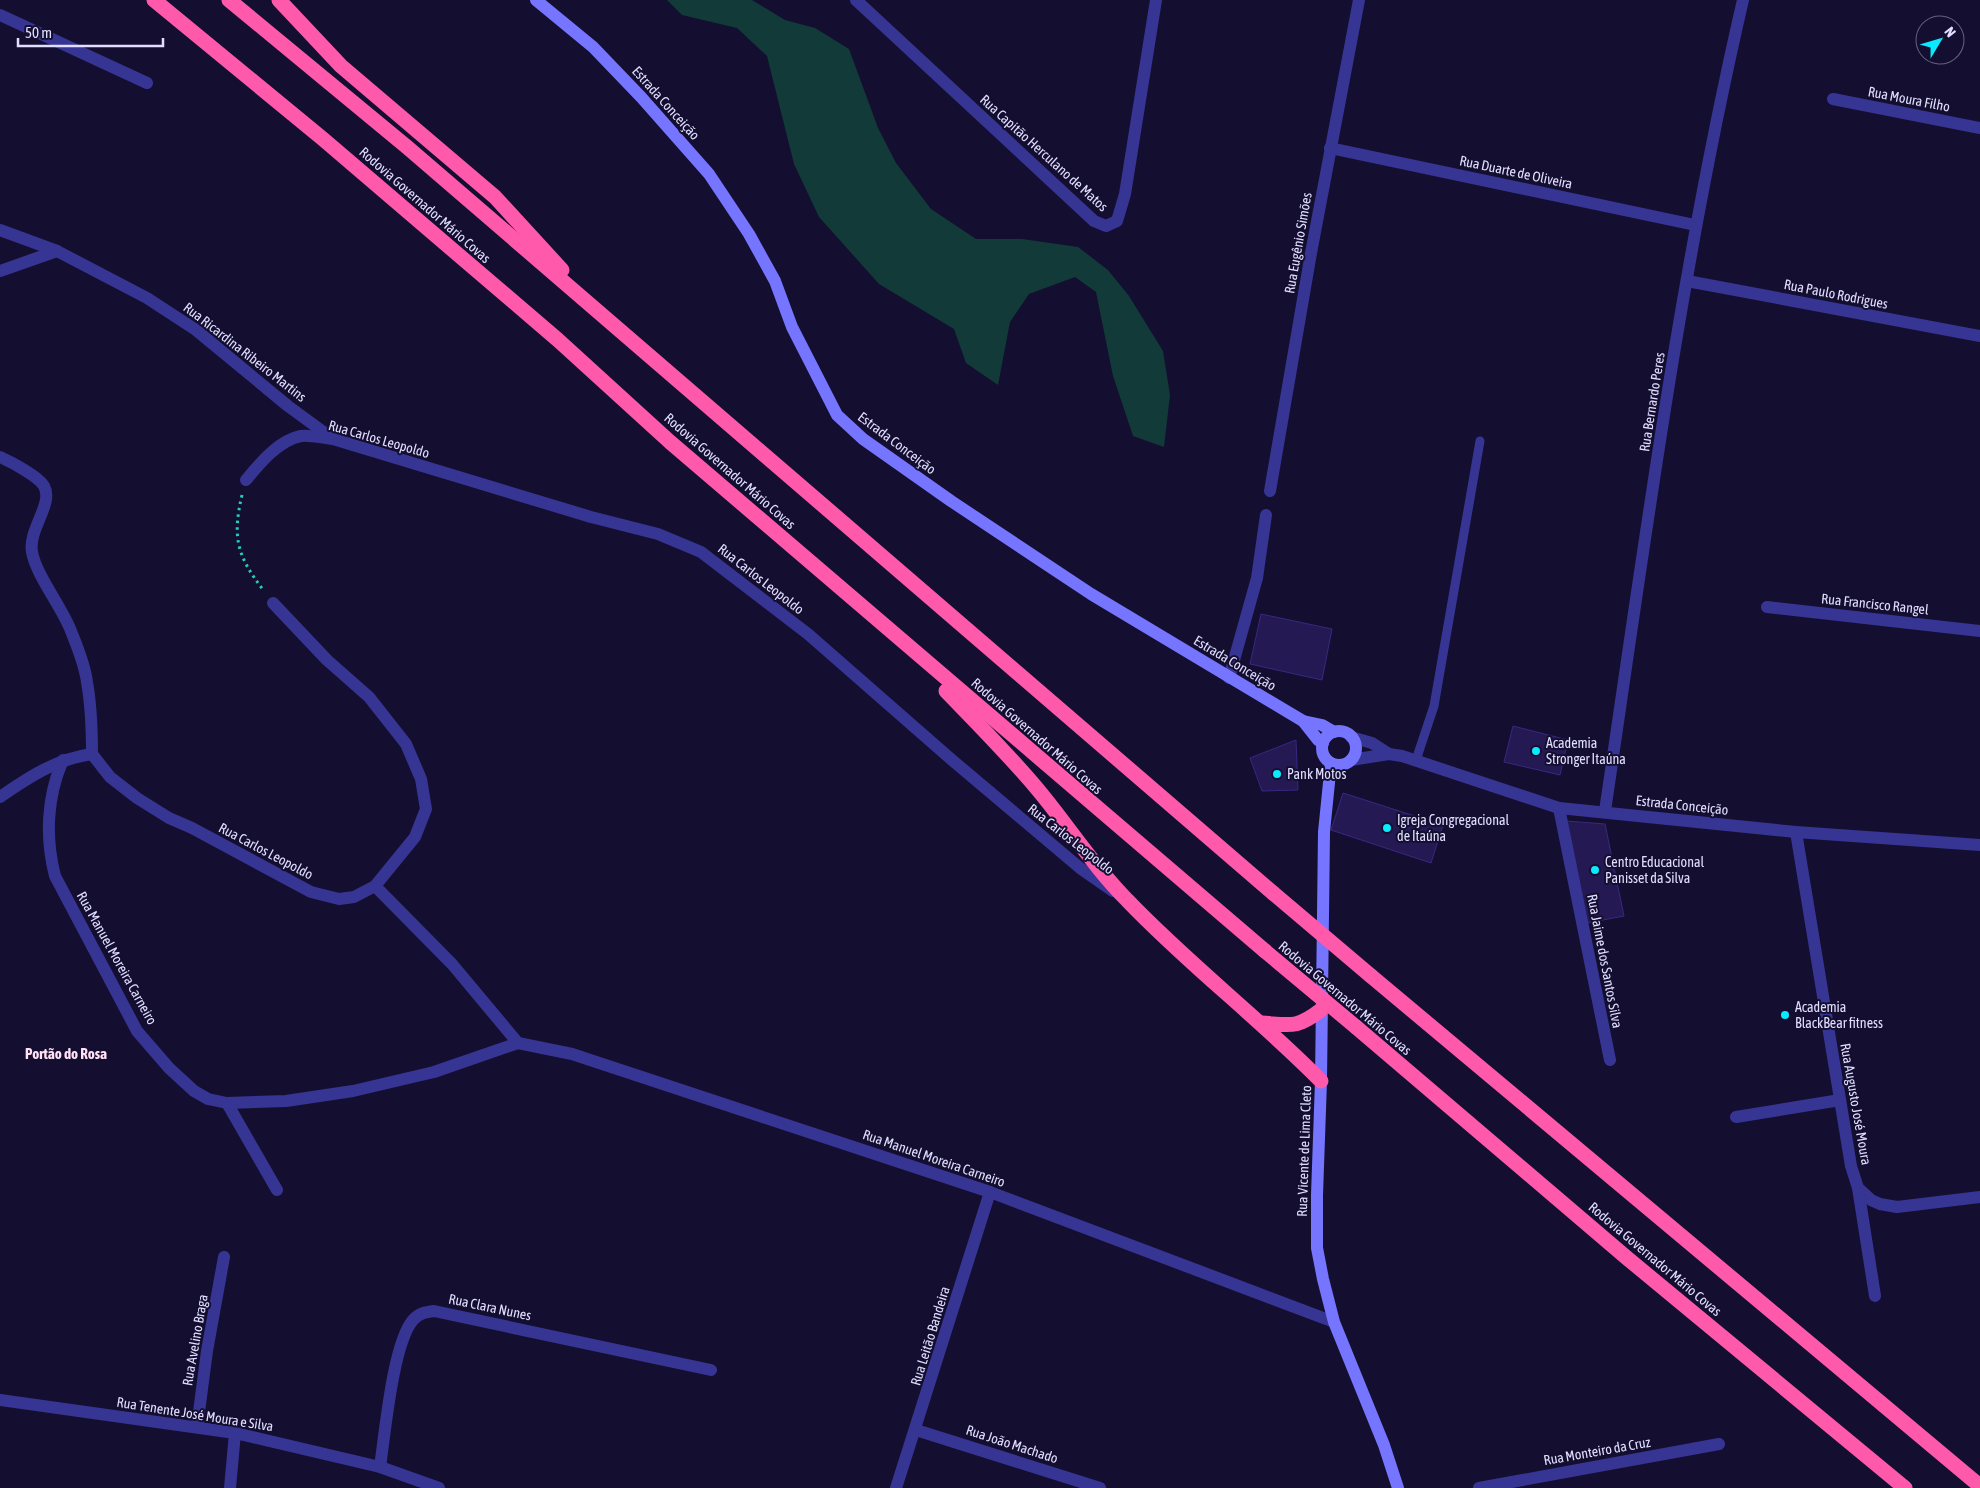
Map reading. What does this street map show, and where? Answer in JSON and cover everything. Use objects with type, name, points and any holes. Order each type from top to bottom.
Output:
[{"type":"highway","name":"Rodovia Governador Mário Covas","points":[[154,0],[323,139],[558,340],[670,442],[1264,951],[1627,1258],[1905,1488]]},
{"type":"highway","points":[[229,0],[407,147],[1272,893],[1980,1486]]},
{"type":"highway","points":[[279,0],[341,66],[495,197],[613,324]]},
{"type":"highway","points":[[888,630],[1012,760],[1126,899],[1321,1081]]},
{"type":"highway","points":[[1261,1023],[1295,1025],[1306,1021],[1321,1010]]},
{"type":"main road","name":"Estrada Conceição","points":[[536,0],[594,47],[709,174],[748,234],[775,281],[792,327],[837,415],[863,439],[951,501],[1091,594],[1303,721],[1322,725],[1334,732]]},
{"type":"main road","name":"Estrada Conceição","points":[[1303,721],[1323,744]]},
{"type":"main road","points":[[1334,732],[1345,732],[1351,737],[1355,743],[1356,750],[1341,763],[1324,755],[1323,744],[1328,736],[1334,732]]},
{"type":"main road","name":"Rua Vicente de Lima Cleto","points":[[1341,763],[1328,801],[1324,832],[1317,1248],[1322,1279],[1334,1322],[1384,1445],[1398,1488]]},
{"type":"street","name":"Rua Capitão Herculano de Matos","points":[[856,0],[1094,221],[1106,226],[1117,222],[1125,194],[1156,0]]},
{"type":"street","name":"Rua Eugênio Simões","points":[[1270,491],[1330,148],[1359,0]]},
{"type":"street","name":"Rua Bernardo Peres","points":[[1605,811],[1645,536],[1695,225],[1743,0]]},
{"type":"street","points":[[0,15],[147,83]]},
{"type":"street","name":"Rua Moura Filho","points":[[1833,99],[1980,128]]},
{"type":"street","name":"Rua Duarte de Oliveira","points":[[1330,148],[1695,225]]},
{"type":"street","name":"Rua Ricardina Ribeiro Martins","points":[[0,230],[57,251],[147,298],[196,330],[288,406],[333,439]]},
{"type":"street","points":[[0,271],[57,251]]},
{"type":"street","name":"Rua Paulo Rodrigues","points":[[1687,281],[1980,336]]},
{"type":"street","name":"Rua Carlos Leopoldo","points":[[246,480],[259,464],[284,443],[302,436],[333,439],[572,511],[658,534],[701,552],[808,634],[952,760],[1080,868],[1126,899]]},
{"type":"street","points":[[0,456],[43,484],[47,495],[45,506],[36,524],[32,542],[32,553],[71,630],[87,680],[92,754],[63,760],[35,773],[0,797]]},
{"type":"street","points":[[1229,678],[1257,578],[1266,515]]},
{"type":"street","name":"Rua Carlos Leopoldo","points":[[92,754],[110,777],[137,798],[169,818],[192,828],[311,892],[339,899],[354,897],[375,886],[415,837],[426,809],[421,779],[406,744],[368,697],[328,660],[273,603]]},
{"type":"street","name":"Rua Francisco Rangel","points":[[1767,608],[1980,631]]},
{"type":"street","name":"Estrada Conceição","points":[[1351,737],[1372,744],[1389,754],[1416,760],[1559,808],[1605,811],[1796,832],[1980,845]]},
{"type":"street","name":"Estrada Conceição","points":[[1341,763],[1389,754]]},
{"type":"street","name":"Rua Manuel Moreira Carneiro","points":[[63,760],[57,774],[48,817],[49,853],[55,876],[137,1031],[169,1068],[194,1091],[208,1099],[227,1103],[286,1101],[353,1091],[434,1072],[518,1043],[572,1054],[990,1192],[1334,1322]]},
{"type":"street","name":"Rua Jaime dos Santos Silva","points":[[1559,808],[1610,1060]]},
{"type":"street","name":"Rua Augusto José Moura","points":[[1796,832],[1851,1166],[1858,1188],[1875,1296]]},
{"type":"street","points":[[375,886],[452,964],[518,1043]]},
{"type":"street","points":[[1736,1117],[1840,1100]]},
{"type":"street","points":[[227,1103],[277,1190]]},
{"type":"street","points":[[1858,1188],[1871,1200],[1880,1204],[1897,1207],[1980,1197]]},
{"type":"street","name":"Rua Leitão Bandeira","points":[[896,1488],[916,1430],[990,1192]]},
{"type":"street","name":"Rua Avelino Braga","points":[[197,1428],[207,1352],[224,1257]]},
{"type":"street","name":"Rua Clara Nunes","points":[[380,1467],[401,1342],[413,1320],[420,1313],[434,1311],[711,1370]]},
{"type":"street","name":"Rua Tenente José Moura e Silva","points":[[0,1400],[235,1433],[380,1467],[439,1488]]},
{"type":"street","name":"Rua João Machado","points":[[916,1430],[1100,1488]]},
{"type":"street","points":[[230,1488],[235,1433]]},
{"type":"street","name":"Rua Monteiro da Cruz","points":[[1479,1488],[1719,1444]]},
{"type":"lane","points":[[1416,760],[1434,706],[1480,442]]},
{"type":"path","points":[[246,480],[236,520],[238,545],[249,571],[273,603]]},
{"type":"green space","points":[[667,0],[752,0],[785,20],[815,28],[849,49],[878,128],[896,163],[931,209],[976,239],[1022,239],[1078,247],[1108,270],[1129,296],[1163,351],[1170,395],[1164,447],[1133,436],[1113,376],[1096,292],[1075,277],[1029,294],[1010,322],[998,385],[966,363],[954,329],[879,284],[819,217],[794,164],[767,56],[737,28],[682,15]]},
{"type":"building","points":[[1261,614],[1332,629],[1322,680],[1250,664]]},
{"type":"building","name":"Academia Stronger Itaúna","points":[[1513,726],[1568,740],[1560,775],[1504,762]]},
{"type":"building","name":"Pank Motos","points":[[1296,740],[1298,790],[1262,791],[1250,758]]},
{"type":"building","name":"Igreja Congregacional de Itaúna","points":[[1343,793],[1443,825],[1431,863],[1331,830]]},
{"type":"building","name":"Centro Educacional Panisset da Silva","points":[[1566,821],[1605,824],[1624,916],[1587,923]]},
{"type":"place","name":"Academia Stronger Itaúna","points":[[1536,751]]},
{"type":"place","name":"Pank Motos","points":[[1277,774]]},
{"type":"place","name":"Igreja Congregacional de Itaúna","points":[[1387,828]]},
{"type":"place","name":"Centro Educacional Panisset da Silva","points":[[1595,870]]},
{"type":"place","name":"Academia BlackBear fitness","points":[[1785,1015]]},
{"type":"district","name":"Portão do Rosa","points":[[66,1054]]}]
